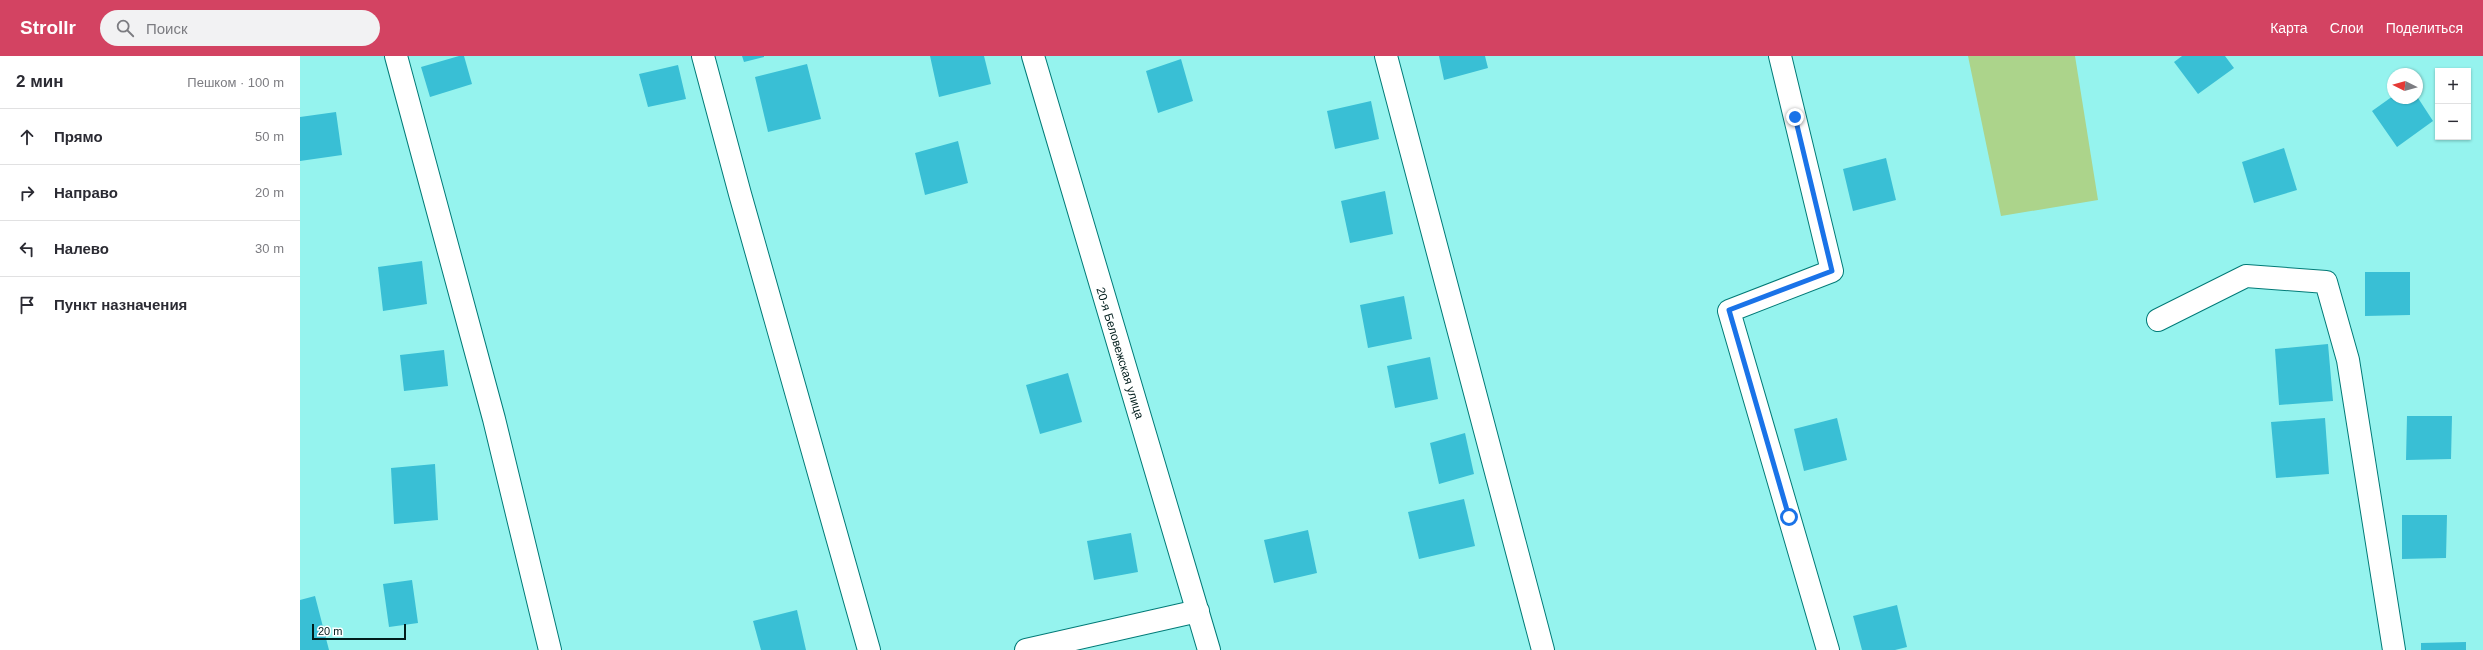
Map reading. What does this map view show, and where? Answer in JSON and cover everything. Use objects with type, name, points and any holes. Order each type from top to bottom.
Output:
[{"type":"street","points":[[396,56],[494,419],[550,650]]},
{"type":"street","points":[[703,56],[742,202],[869,650]]},
{"type":"street","name":"20-я Беловежская улица","points":[[1033,56],[1044,100],[1209,650]]},
{"type":"street","points":[[1386,56],[1543,650]]},
{"type":"street","points":[[1780,56],[1832,271],[1729,310],[1828,650]]},
{"type":"street","points":[[2158,320],[2246,276],[2326,282],[2348,360],[2394,650]]},
{"type":"street","points":[[1026,650],[1198,611]]},
{"type":"green space","points":[[1968,56],[2075,56],[2098,200],[2001,216]]},
{"type":"building","points":[[459,56],[464,56],[472,84],[430,97],[421,67]]},
{"type":"building","points":[[742,56],[764,56],[764,57],[744,62]]},
{"type":"building","points":[[930,56],[984,56],[991,84],[939,97]]},
{"type":"building","points":[[1439,56],[1485,56],[1488,68],[1444,80]]},
{"type":"building","points":[[2182,56],[2225,56],[2234,68],[2198,94],[2174,62]]},
{"type":"building","points":[[1181,59],[1193,101],[1158,113],[1146,71]]},
{"type":"building","points":[[807,64],[821,119],[768,132],[755,77]]},
{"type":"building","points":[[678,65],[686,99],[648,107],[639,74]]},
{"type":"building","points":[[2387,100],[2387,104],[2422,104],[2433,121],[2397,147],[2372,111]]},
{"type":"building","points":[[1371,101],[1379,139],[1335,149],[1327,111]]},
{"type":"building","points":[[336,112],[342,155],[300,161],[300,117]]},
{"type":"building","points":[[958,141],[968,183],[925,195],[915,153]]},
{"type":"building","points":[[2284,148],[2297,190],[2254,203],[2242,162]]},
{"type":"building","points":[[1886,158],[1896,200],[1853,211],[1843,169]]},
{"type":"building","points":[[1385,191],[1393,234],[1350,243],[1341,201]]},
{"type":"building","points":[[422,261],[427,304],[383,311],[378,267]]},
{"type":"building","points":[[2365,272],[2410,272],[2410,315],[2365,316]]},
{"type":"building","points":[[1404,296],[1412,339],[1368,348],[1360,305]]},
{"type":"building","points":[[2328,344],[2333,401],[2279,405],[2275,349]]},
{"type":"building","points":[[444,350],[448,386],[404,391],[400,355]]},
{"type":"building","points":[[1430,357],[1438,399],[1395,408],[1387,366]]},
{"type":"building","points":[[1068,373],[1082,422],[1040,434],[1026,385]]},
{"type":"building","points":[[2407,416],[2452,416],[2451,459],[2406,460]]},
{"type":"building","points":[[1837,418],[1847,460],[1804,471],[1794,429]]},
{"type":"building","points":[[2325,418],[2329,474],[2276,478],[2271,422]]},
{"type":"building","points":[[1465,433],[1474,474],[1439,484],[1430,443]]},
{"type":"building","points":[[435,464],[438,520],[394,524],[391,468]]},
{"type":"building","points":[[1464,499],[1475,546],[1419,559],[1408,512]]},
{"type":"building","points":[[2402,515],[2447,515],[2446,558],[2402,559]]},
{"type":"building","points":[[1308,530],[1317,573],[1274,583],[1264,540]]},
{"type":"building","points":[[1131,533],[1138,572],[1094,580],[1087,541]]},
{"type":"building","points":[[412,580],[418,623],[389,627],[383,584]]},
{"type":"building","points":[[315,596],[329,650],[300,650],[300,600]]},
{"type":"building","points":[[1897,605],[1907,647],[1895,650],[1862,650],[1853,616]]},
{"type":"building","points":[[797,610],[806,650],[761,650],[753,621]]},
{"type":"building","points":[[2466,642],[2466,650],[2421,650],[2421,643]]},
{"type":"route","points":[[1789,517],[1729,310],[1832,271],[1795,117]]}]
